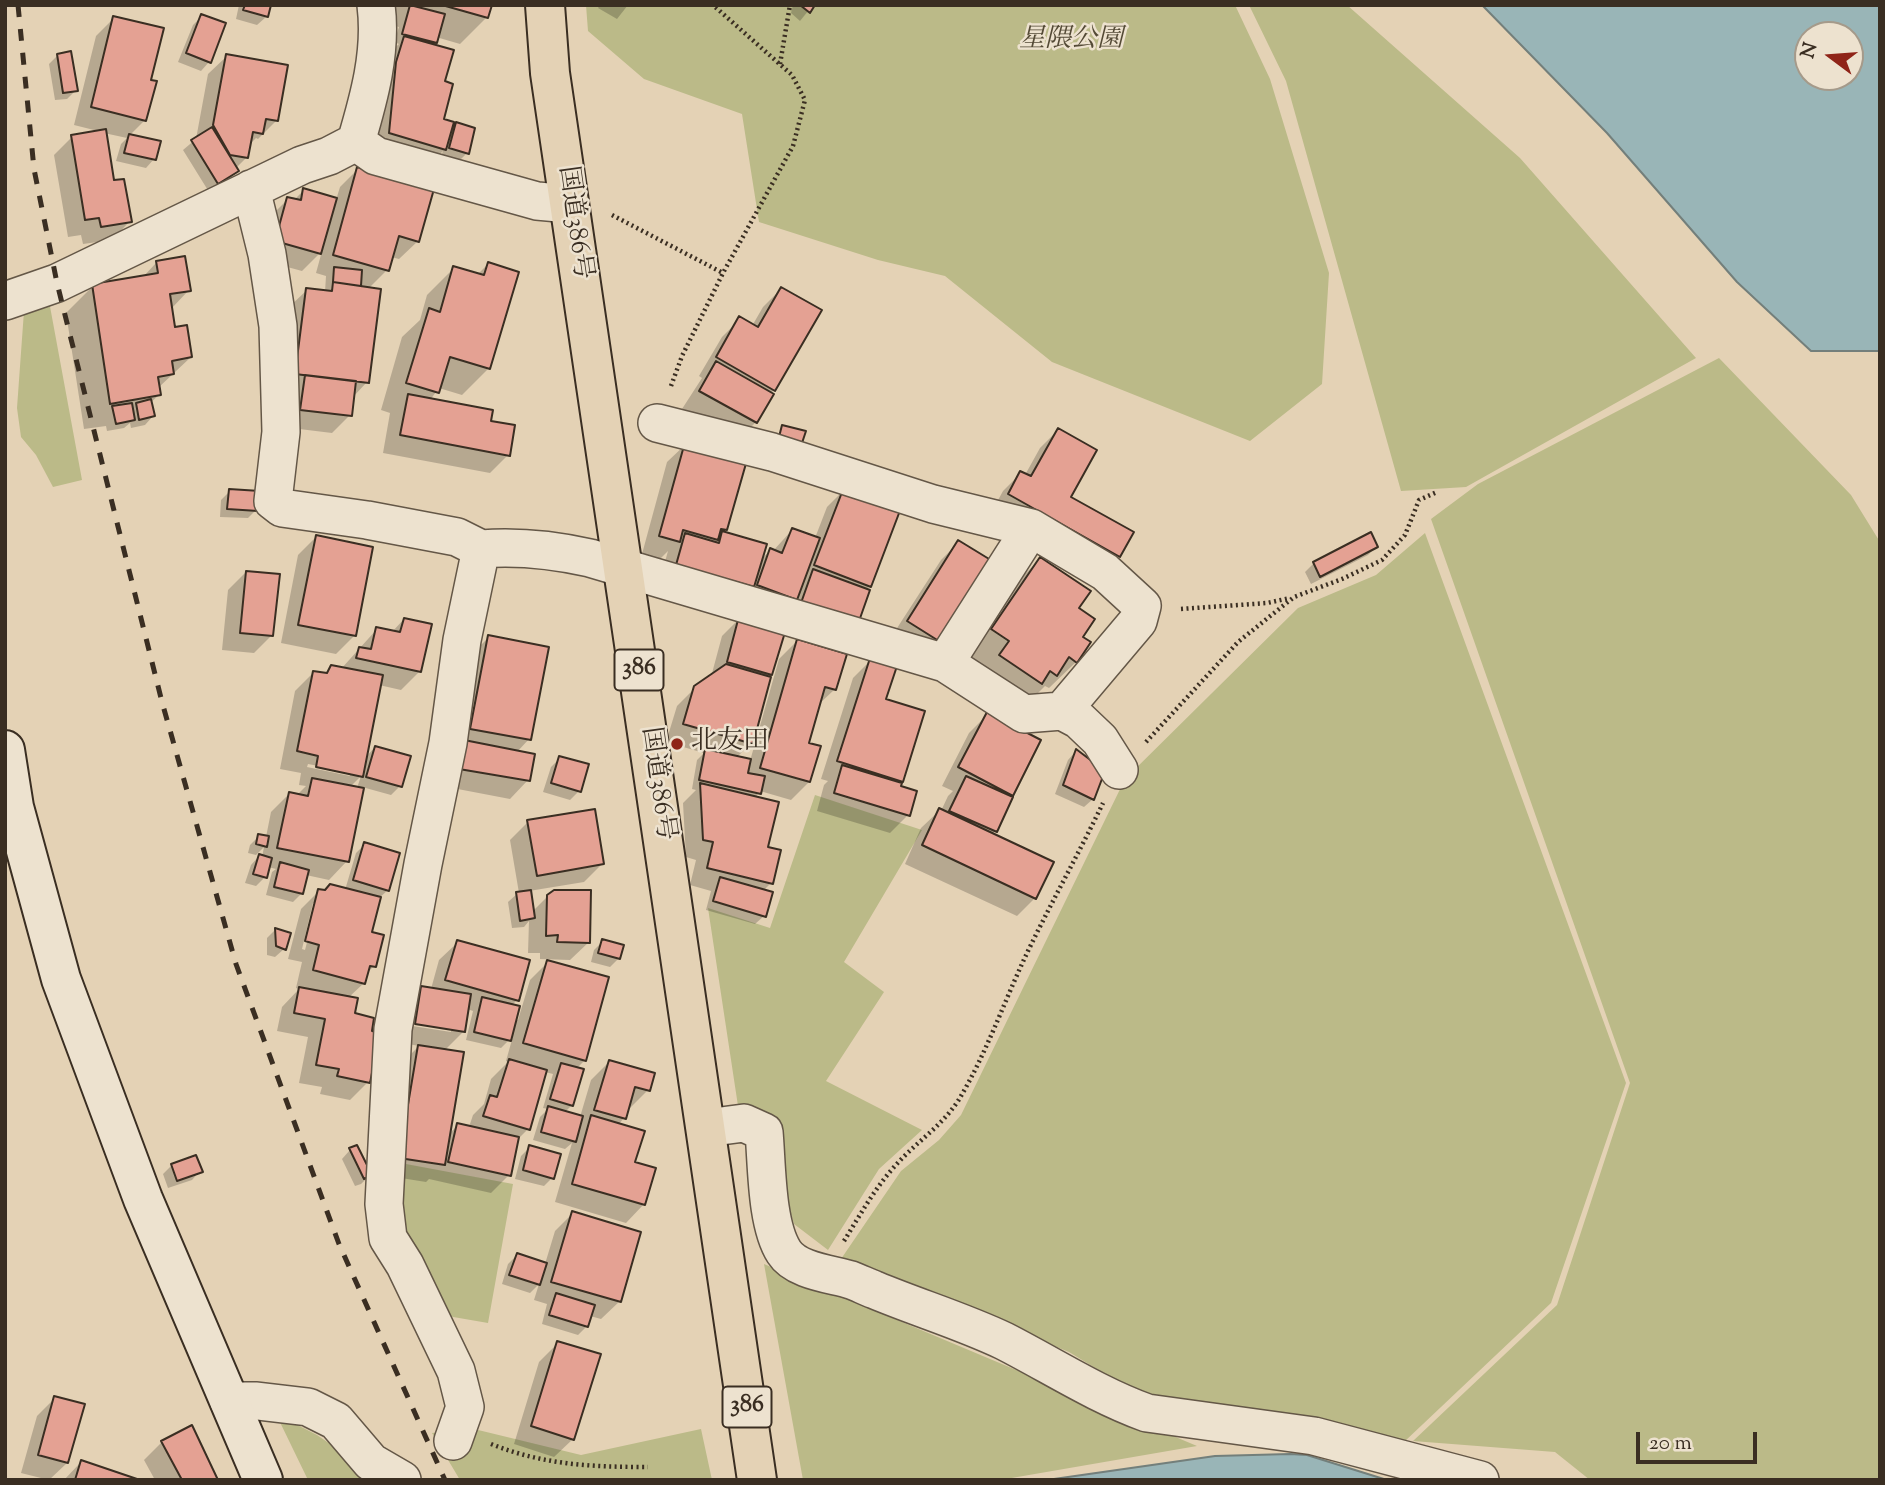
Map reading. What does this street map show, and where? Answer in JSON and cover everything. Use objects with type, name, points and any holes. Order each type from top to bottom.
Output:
[{"type":"highway","name":"国道386号","points":[[545,5],[550,73],[757,1480]]},
{"type":"street","points":[[5,301],[57,283],[251,189],[356,142],[367,104],[377,50],[376,5]]},
{"type":"street","points":[[356,142],[376,156],[537,201],[570,204]]},
{"type":"street","points":[[251,189],[267,254],[278,326],[281,432],[273,501],[282,508],[457,537],[481,549],[509,547],[569,554],[944,663],[1024,714],[1062,711],[1079,720],[1100,740],[1119,769]]},
{"type":"street","points":[[657,423],[772,452],[933,504],[1031,528],[1105,572],[1142,606],[1138,621],[1062,711]]},
{"type":"street","points":[[944,663],[1031,528]]},
{"type":"street","points":[[455,1436],[465,1407],[456,1371],[405,1265],[388,1238],[383,1204],[393,1029],[448,743],[463,640],[481,549]]},
{"type":"street","points":[[5,750],[14,807],[61,979],[143,1199],[263,1480]]},
{"type":"street","points":[[706,1128],[744,1123],[764,1132],[776,1235],[785,1254],[807,1269],[850,1280],[953,1318],[1147,1413],[1314,1436],[1480,1480]]},
{"type":"street","points":[[229,1401],[257,1401],[308,1407],[336,1421],[371,1462],[402,1480]]},
{"type":"path","points":[[657,423],[682,356],[723,273],[793,146],[805,100],[792,75],[712,5]]},
{"type":"path","points":[[780,64],[790,5]]},
{"type":"path","points":[[570,204],[600,208],[723,273]]},
{"type":"path","points":[[1142,606],[1180,609],[1267,603],[1294,597],[1342,579],[1382,560],[1405,535],[1419,500],[1437,492]]},
{"type":"path","points":[[824,1274],[875,1190],[897,1163],[939,1126],[958,1100],[1028,950],[1119,769],[1152,737],[1238,642],[1294,597]]},
{"type":"path","points":[[455,1436],[543,1460],[590,1467],[648,1467]]},
{"type":"green space","name":"星隈公園","points":[[586,5],[1235,5],[1270,79],[1329,273],[1322,384],[1250,441],[1052,362],[945,276],[878,260],[759,222],[742,114],[644,79],[588,31]]},
{"type":"green space","points":[[1249,5],[1347,5],[1520,158],[1696,358],[1466,487],[1401,491],[1286,81]]},
{"type":"green space","points":[[49,301],[82,480],[53,487],[36,455],[21,437],[17,408],[24,311]]},
{"type":"green space","points":[[1719,358],[1851,495],[1880,542],[1880,1480],[1590,1480],[1555,1452],[1413,1441],[1557,1305],[1630,1083],[1431,519],[1478,484]]},
{"type":"green space","points":[[1425,533],[1626,1083],[1551,1303],[1404,1442],[1133,1391],[1069,1352],[841,1259],[901,1171],[939,1140],[961,1115],[1125,779],[1298,608],[1376,575]]},
{"type":"green space","points":[[815,795],[922,830],[844,962],[884,992],[826,1081],[922,1130],[879,1169],[828,1250],[794,1224],[784,1191],[738,1106],[708,908],[770,928]]},
{"type":"green space","points":[[390,1161],[513,1184],[488,1323],[436,1314],[393,1233]]},
{"type":"green space","points":[[764,1264],[1197,1446],[1000,1480],[803,1480]]},
{"type":"green space","points":[[276,1414],[317,1435],[383,1480],[308,1480]]},
{"type":"green space","points":[[474,1429],[581,1455],[701,1429],[712,1480],[460,1480],[432,1433]]},
{"type":"water","points":[[1482,5],[1880,5],[1880,351],[1811,351],[1737,282],[1607,133]]},
{"type":"water","points":[[1307,1455],[1387,1480],[1047,1480],[1215,1456]]},
{"type":"building","points":[[245,5],[271,5],[268,17],[243,10]]},
{"type":"building","points":[[410,5],[445,14],[437,43],[402,34]]},
{"type":"building","points":[[442,5],[492,5],[488,18]]},
{"type":"building","points":[[800,5],[815,5],[810,13]]},
{"type":"building","points":[[201,14],[226,23],[211,63],[186,53]]},
{"type":"building","points":[[113,16],[164,28],[151,80],[157,81],[146,121],[91,107]]},
{"type":"building","points":[[404,36],[454,50],[445,81],[453,84],[444,119],[454,122],[446,150],[389,133],[396,62]]},
{"type":"building","points":[[71,51],[78,91],[63,93],[57,54]]},
{"type":"building","points":[[226,54],[288,65],[278,121],[266,119],[263,134],[253,132],[248,158],[230,155],[213,125]]},
{"type":"building","points":[[456,122],[475,128],[469,154],[449,148]]},
{"type":"building","points":[[212,127],[239,171],[218,184],[191,140]]},
{"type":"building","points":[[106,129],[114,180],[124,179],[132,222],[101,227],[99,218],[85,220],[71,135]]},
{"type":"building","points":[[129,134],[161,141],[156,160],[124,153]]},
{"type":"building","points":[[357,167],[434,189],[419,242],[399,236],[389,271],[333,255]]},
{"type":"building","points":[[303,188],[337,198],[321,254],[275,241],[287,197],[301,200]]},
{"type":"building","points":[[185,256],[191,291],[170,294],[175,327],[187,325],[192,357],[172,361],[174,374],[158,377],[161,395],[110,404],[92,284],[158,273],[156,261]]},
{"type":"building","points":[[488,262],[519,272],[490,369],[450,357],[439,393],[406,383],[429,308],[440,312],[453,266],[484,275]]},
{"type":"building","points":[[334,267],[362,270],[361,286],[333,282]]},
{"type":"building","points":[[333,282],[381,289],[369,383],[295,374],[306,288],[332,291]]},
{"type":"building","points":[[781,287],[822,310],[775,391],[716,357],[739,316],[758,327]]},
{"type":"building","points":[[716,361],[774,394],[757,423],[699,391]]},
{"type":"building","points":[[305,375],[356,381],[352,416],[300,410]]},
{"type":"building","points":[[408,394],[493,410],[491,421],[515,425],[510,456],[400,435]]},
{"type":"building","points":[[151,399],[155,416],[139,420],[136,403]]},
{"type":"building","points":[[132,403],[135,420],[116,424],[112,406]]},
{"type":"building","points":[[782,425],[806,431],[802,443],[779,437]]},
{"type":"building","points":[[1058,428],[1097,450],[1071,497],[1134,532],[1120,557],[1008,494],[1020,471],[1031,476]]},
{"type":"building","points":[[685,442],[747,460],[727,530],[721,529],[718,540],[683,530],[680,542],[659,536]]},
{"type":"building","points":[[844,487],[901,508],[871,587],[814,565]]},
{"type":"building","points":[[229,489],[260,491],[258,511],[227,509]]},
{"type":"building","points":[[792,528],[820,538],[797,600],[757,585],[770,548],[782,553]]},
{"type":"building","points":[[722,531],[767,544],[754,587],[676,565],[685,533],[719,543]]},
{"type":"building","points":[[1371,532],[1378,547],[1320,577],[1313,562]]},
{"type":"building","points":[[316,535],[373,547],[356,636],[298,625]]},
{"type":"building","points":[[958,540],[994,562],[942,643],[907,621]]},
{"type":"building","points":[[1040,557],[1091,591],[1079,608],[1095,619],[1083,637],[1091,642],[1077,663],[1069,657],[1057,676],[1050,671],[1042,684],[999,655],[1009,641],[991,629]]},
{"type":"building","points":[[813,569],[870,590],[858,624],[801,603]]},
{"type":"building","points":[[246,571],[280,574],[273,636],[240,633]]},
{"type":"building","points":[[739,616],[786,629],[772,675],[727,662]]},
{"type":"building","points":[[404,618],[432,624],[421,672],[356,658],[359,647],[371,649],[376,627],[400,632]]},
{"type":"building","points":[[488,635],[549,647],[531,740],[470,729]]},
{"type":"building","points":[[797,639],[847,654],[836,690],[825,687],[809,743],[821,746],[810,782],[760,768]]},
{"type":"building","points":[[870,658],[897,666],[886,699],[925,711],[903,782],[837,761]]},
{"type":"building","points":[[726,664],[771,677],[753,744],[683,724],[694,686]]},
{"type":"building","points":[[331,665],[383,675],[363,777],[316,767],[318,756],[297,751],[313,671],[327,673]]},
{"type":"building","points":[[987,712],[1041,740],[1013,796],[958,767]]},
{"type":"building","points":[[464,740],[535,754],[530,781],[459,769]]},
{"type":"building","points":[[375,746],[411,756],[402,787],[366,777]]},
{"type":"building","points":[[705,749],[751,759],[748,773],[765,776],[761,794],[699,780]]},
{"type":"building","points":[[1076,749],[1105,771],[1094,800],[1063,785]]},
{"type":"building","points":[[559,756],[589,764],[581,792],[551,783]]},
{"type":"building","points":[[842,765],[902,783],[901,786],[917,791],[910,816],[834,793]]},
{"type":"building","points":[[966,776],[1013,797],[997,832],[949,811]]},
{"type":"building","points":[[312,778],[364,788],[349,862],[277,848],[289,792],[308,796]]},
{"type":"building","points":[[700,783],[779,802],[768,847],[781,850],[773,884],[707,868],[713,842],[703,840]]},
{"type":"building","points":[[939,808],[1054,862],[1036,899],[922,845]]},
{"type":"building","points":[[595,809],[604,864],[537,876],[527,820]]},
{"type":"building","points":[[258,834],[269,836],[267,847],[256,844]]},
{"type":"building","points":[[364,842],[400,853],[389,891],[353,880]]},
{"type":"building","points":[[259,854],[272,858],[267,878],[253,874]]},
{"type":"building","points":[[280,862],[309,870],[303,894],[274,887]]},
{"type":"building","points":[[720,877],[773,892],[766,917],[713,901]]},
{"type":"building","points":[[330,884],[381,897],[372,932],[384,935],[376,967],[370,966],[365,984],[313,970],[319,945],[305,941],[318,889],[325,890]]},
{"type":"building","points":[[531,890],[535,918],[520,921],[516,892]]},
{"type":"building","points":[[554,890],[591,890],[590,943],[557,942],[558,935],[546,936],[547,895]]},
{"type":"building","points":[[275,928],[291,933],[286,950],[276,946]]},
{"type":"building","points":[[602,939],[624,945],[620,959],[598,953]]},
{"type":"building","points":[[457,940],[530,960],[519,1001],[445,980]]},
{"type":"building","points":[[547,960],[609,977],[586,1061],[523,1043]]},
{"type":"building","points":[[421,986],[471,994],[465,1032],[415,1024]]},
{"type":"building","points":[[299,987],[358,998],[355,1013],[374,1018],[372,1031],[380,1033],[370,1083],[337,1076],[339,1069],[316,1065],[325,1019],[294,1013]]},
{"type":"building","points":[[482,997],[520,1006],[511,1041],[474,1032]]},
{"type":"building","points":[[418,1045],[464,1052],[445,1165],[399,1158]]},
{"type":"building","points":[[509,1059],[547,1070],[530,1130],[483,1116],[490,1095],[497,1097]]},
{"type":"building","points":[[609,1060],[655,1073],[650,1091],[635,1087],[626,1119],[594,1110]]},
{"type":"building","points":[[561,1063],[584,1069],[573,1106],[550,1099]]},
{"type":"building","points":[[548,1106],[583,1116],[576,1142],[541,1132]]},
{"type":"building","points":[[591,1115],[645,1131],[635,1162],[656,1168],[645,1205],[572,1184]]},
{"type":"building","points":[[457,1123],[519,1137],[511,1176],[448,1162]]},
{"type":"building","points":[[357,1145],[372,1175],[364,1179],[349,1148]]},
{"type":"building","points":[[529,1145],[561,1154],[554,1179],[523,1170]]},
{"type":"building","points":[[196,1155],[203,1172],[177,1181],[171,1164]]},
{"type":"building","points":[[572,1211],[641,1232],[621,1302],[551,1282]]},
{"type":"building","points":[[517,1253],[547,1263],[540,1285],[509,1275]]},
{"type":"building","points":[[556,1293],[595,1305],[588,1327],[549,1315]]},
{"type":"building","points":[[557,1341],[601,1354],[574,1440],[531,1426]]},
{"type":"building","points":[[54,1396],[85,1404],[68,1463],[38,1455]]},
{"type":"building","points":[[192,1425],[218,1480],[182,1480],[161,1441]]},
{"type":"building","points":[[81,1460],[140,1480],[75,1480]]},
{"type":"railway","points":[[18,5],[34,169],[57,283],[162,702],[236,964],[339,1244],[445,1480]]},
{"type":"place","name":"北友田","points":[[677,744]]}]
